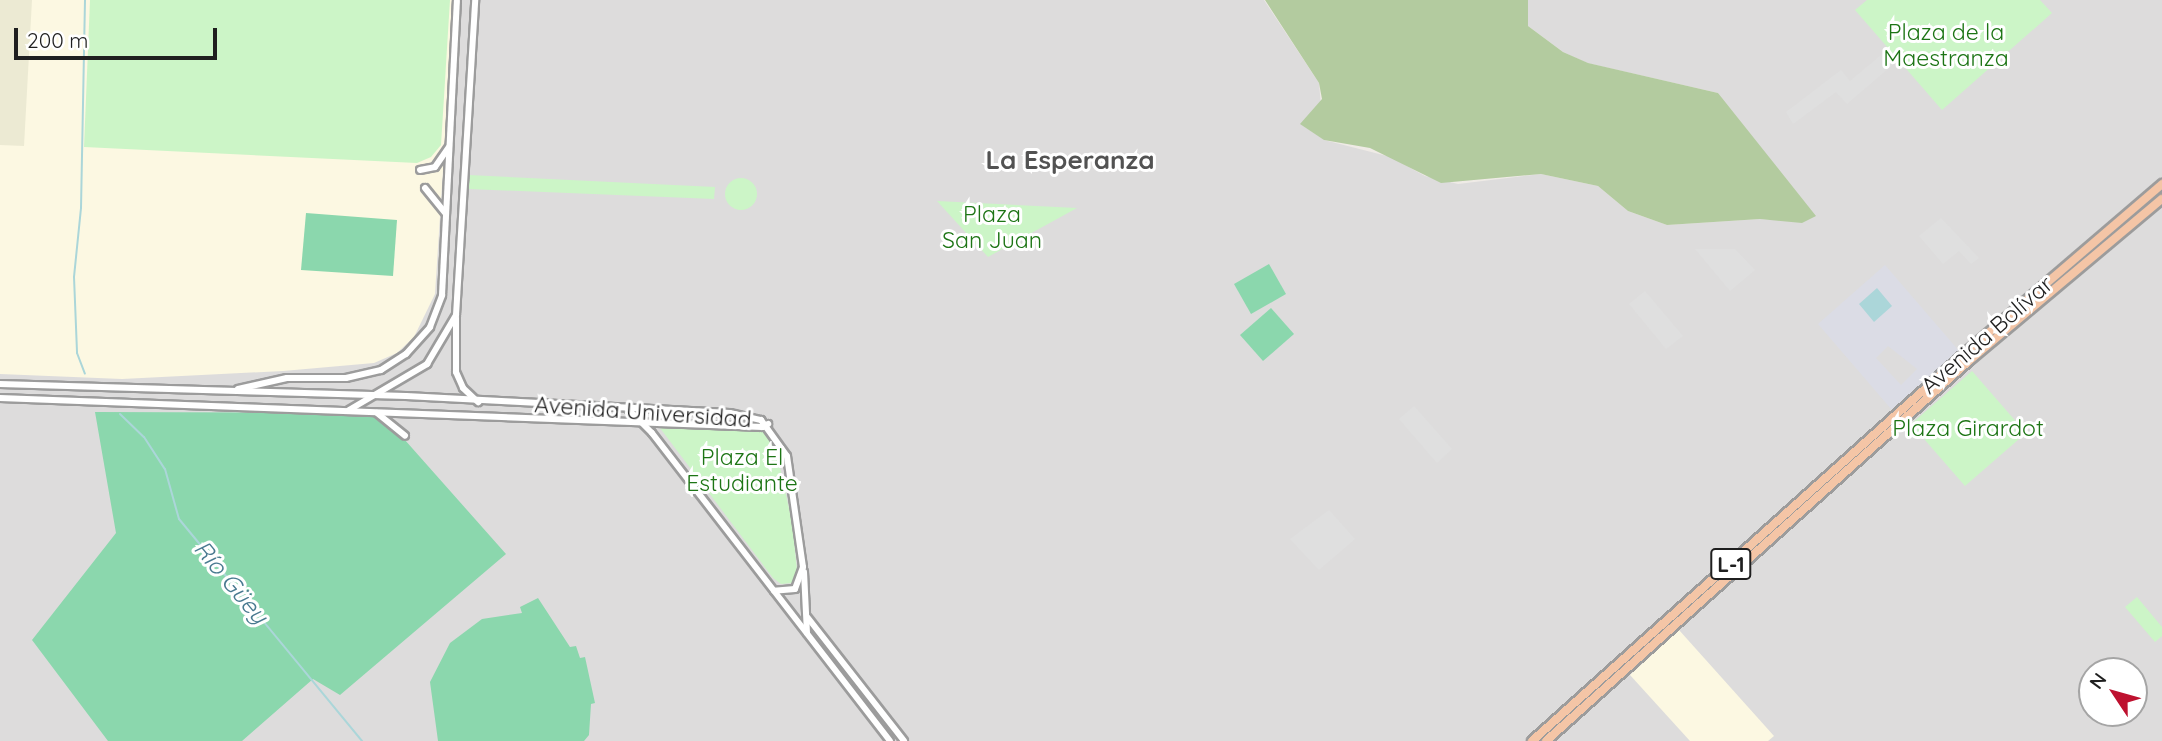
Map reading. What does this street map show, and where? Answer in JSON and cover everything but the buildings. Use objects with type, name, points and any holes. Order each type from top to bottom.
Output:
[{"type":"main road","name":"Avenida Bolívar","points":[[1532,741],[1965,352],[2162,184]]},
{"type":"main road","name":"Avenida Bolívar","points":[[1546,741],[1971,359],[2162,200]]},
{"type":"street","points":[[233,391],[287,378],[323,379],[369,373],[407,354],[430,327],[442,295],[457,0]]},
{"type":"street","points":[[475,0],[456,315],[456,372],[463,388],[478,402]]},
{"type":"street","points":[[420,170],[435,167],[450,145]]},
{"type":"street","points":[[425,188],[445,213]]},
{"type":"street","points":[[348,411],[376,397],[427,364],[456,315]]},
{"type":"street","name":"Avenida Universidad","points":[[0,384],[626,407],[730,413],[768,424]]},
{"type":"street","points":[[12,399],[14,384]]},
{"type":"street","name":"Avenida Universidad","points":[[0,398],[642,423],[768,424]]},
{"type":"street","points":[[626,407],[642,423],[890,741]]},
{"type":"street","points":[[375,412],[405,436]]},
{"type":"street","points":[[768,424],[787,456],[803,567],[807,633]]},
{"type":"street","points":[[774,591],[795,589],[803,567]]},
{"type":"street","points":[[808,618],[904,741]]},
{"type":"shaded area","points":[[0,0],[1264,0],[1319,83],[1324,140],[1391,157],[1425,176],[1458,184],[1541,174],[1598,186],[1628,211],[1667,225],[1760,219],[1802,222],[1718,93],[1587,63],[1563,52],[1528,26],[1528,0],[2162,0],[2162,741],[0,741]]},
{"type":"shaded area","points":[[0,0],[454,0],[435,294],[414,337],[397,353],[374,363],[283,371],[122,379],[0,374]]},
{"type":"shaded area","points":[[0,0],[32,0],[24,146],[0,145]]},
{"type":"shaded area","points":[[1887,50],[1897,61],[1847,104],[1836,92],[1793,124],[1786,112],[1841,70],[1850,81]]},
{"type":"shaded area","points":[[1941,218],[1979,258],[1971,264],[1959,251],[1943,264],[1919,236]]},
{"type":"shaded area","points":[[1695,249],[1735,249],[1755,270],[1730,291]]},
{"type":"shaded area","points":[[1885,265],[1960,352],[1892,410],[1818,324]],"holes":[[[1888,346],[1917,369],[1901,385],[1876,358]]]},
{"type":"shaded area","points":[[1645,291],[1683,336],[1666,349],[1629,304]]},
{"type":"shaded area","points":[[1414,406],[1452,449],[1437,463],[1399,419]]},
{"type":"shaded area","points":[[1329,510],[1355,539],[1319,570],[1290,539]]},
{"type":"shaded area","points":[[1679,630],[1774,736],[1768,741],[1690,741],[1630,675]]},
{"type":"green space","points":[[90,0],[450,0],[441,145],[431,157],[417,163],[84,147]]},
{"type":"green space","points":[[1265,0],[1528,0],[1528,26],[1563,52],[1588,63],[1718,93],[1816,216],[1802,223],[1760,219],[1667,225],[1628,211],[1598,186],[1541,174],[1441,183],[1370,148],[1324,140],[1300,124],[1322,99],[1319,83]]},
{"type":"green space","name":"Plaza de la Maestranza","points":[[1867,0],[2040,0],[2052,13],[1942,110],[1855,10]]},
{"type":"green space","points":[[469,175],[715,187],[714,199],[469,189]]},
{"type":"green space","points":[[741,178],[752,183],[757,194],[752,205],[741,210],[730,205],[725,194],[730,183]]},
{"type":"green space","name":"Plaza San Juan","points":[[937,201],[1077,208],[988,257]]},
{"type":"green space","points":[[306,213],[397,220],[393,276],[301,270]]},
{"type":"green space","points":[[1269,264],[1286,294],[1251,314],[1234,284]]},
{"type":"green space","points":[[1271,308],[1294,334],[1263,361],[1240,335]]},
{"type":"green space","name":"Plaza Girardot","points":[[1972,371],[2026,433],[1965,486],[1911,424]]},
{"type":"green space","points":[[95,412],[381,413],[506,554],[340,695],[313,679],[242,741],[108,741],[32,640],[116,533]]},
{"type":"green space","name":"Plaza El Estudiante","points":[[660,428],[765,431],[774,440],[792,522],[797,570],[792,583],[781,584],[773,578]]},
{"type":"green space","points":[[2137,597],[2162,627],[2162,636],[2155,642],[2125,607]]},
{"type":"green space","points":[[538,598],[570,647],[576,646],[580,658],[585,657],[595,703],[591,704],[589,735],[584,741],[438,741],[430,682],[450,643],[482,619],[522,613],[520,607]]},
{"type":"water","points":[[1877,288],[1892,306],[1874,322],[1859,304]]},
{"type":"waterway","name":"Río Güey","points":[[85,0],[81,208],[74,277],[77,353],[85,374]]},
{"type":"waterway","name":"Río Güey","points":[[120,414],[144,437],[165,469],[179,519],[362,741]]},
{"type":"district","name":"La Esperanza","points":[[1070,160]]}]
